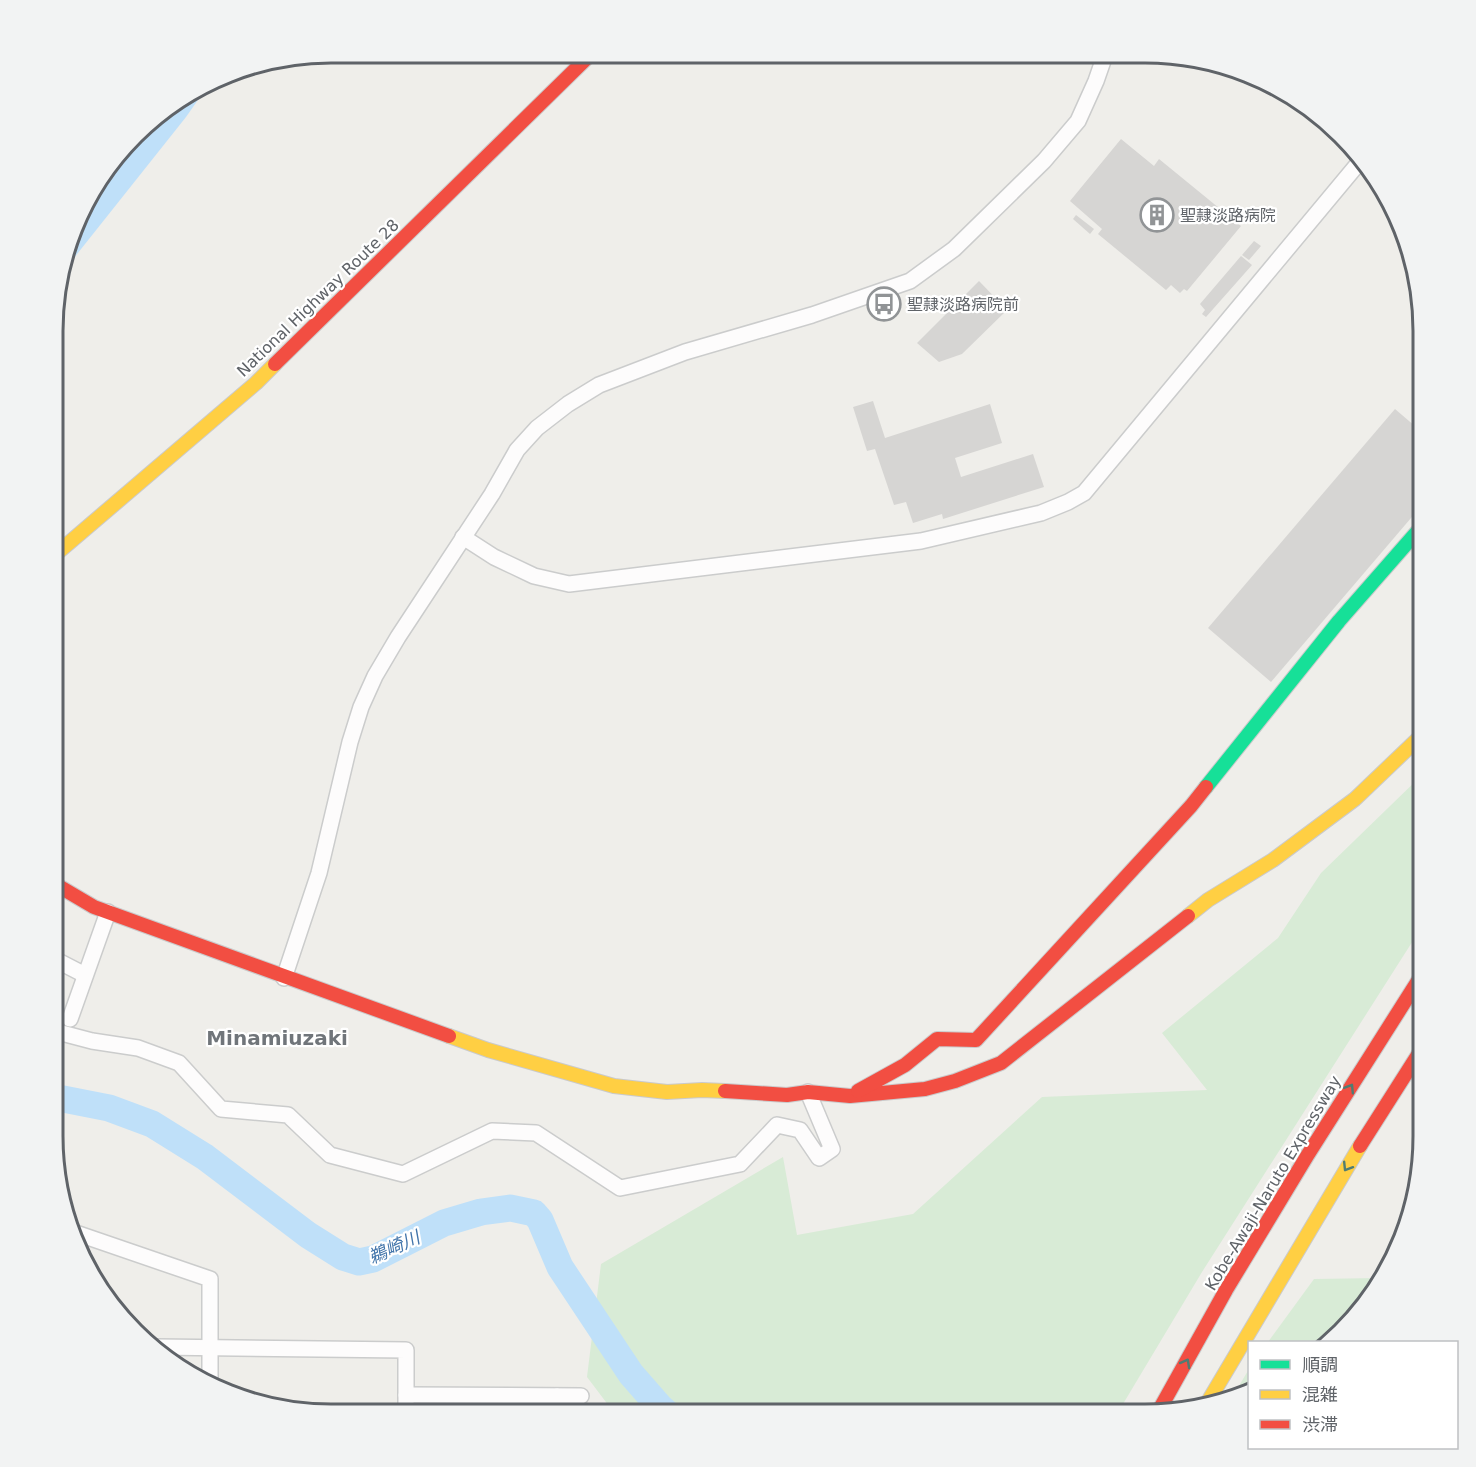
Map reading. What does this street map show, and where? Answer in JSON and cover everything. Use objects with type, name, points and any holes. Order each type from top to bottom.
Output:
[{"type":"main road","name":"National Highway Route 28","points":[[63,548],[256,383],[582,63]]},
{"type":"main road","points":[[850,1096],[905,1065],[937,1040],[976,1040],[1191,806],[1339,621],[1413,536]]},
{"type":"main road","points":[[63,889],[76,898],[108,912],[285,978],[489,1050],[614,1086],[667,1092],[702,1090],[787,1095],[808,1092],[850,1096],[925,1089],[955,1081],[1001,1063],[1208,900],[1273,860],[1355,799],[1413,744]]},
{"type":"main road","name":"Kobe-Awaji-Naruto Expressway","points":[[1163,1403],[1226,1290],[1307,1156],[1413,989]]},
{"type":"main road","points":[[1212,1396],[1341,1177],[1413,1063]]},
{"type":"street","points":[[285,978],[319,873],[350,742],[375,676],[392,646],[492,495],[517,450],[537,428],[568,404],[599,385],[685,352],[812,315],[910,281],[954,249],[1044,161],[1078,121],[1102,63]]},
{"type":"street","points":[[463,537],[494,557],[534,576],[569,584],[921,541],[1041,513],[1068,502],[1084,493],[1356,166]]},
{"type":"street","points":[[70,1018],[108,912]]},
{"type":"street","points":[[63,964],[85,975]]},
{"type":"street","points":[[63,1033],[92,1041],[138,1048],[179,1063],[221,1110],[288,1115],[330,1155],[403,1174],[492,1131],[536,1133],[620,1188],[740,1164],[777,1125],[800,1130],[819,1158],[832,1149],[808,1092]]},
{"type":"street","points":[[82,1235],[210,1279],[210,1374]]},
{"type":"street","points":[[166,1347],[406,1350],[406,1404]]},
{"type":"street","points":[[406,1395],[581,1396]]},
{"type":"street","points":[[556,1396],[556,1404]]},
{"type":"green space","points":[[1413,784],[1413,941],[1202,1272],[1123,1404],[607,1404],[587,1377],[601,1264],[783,1157],[797,1235],[913,1214],[1042,1097],[1207,1090],[1162,1033],[1278,938],[1321,873]]},
{"type":"green space","points":[[1372,1278],[1346,1313],[1317,1341],[1269,1341],[1314,1279]]},
{"type":"green space","points":[[1248,1371],[1248,1384],[1238,1387]]},
{"type":"water","points":[[199,98],[73,259],[83,229],[99,197],[118,168],[154,130]]},
{"type":"building","name":"聖隷淡路病院","points":[[1121,139],[1154,166],[1159,159],[1241,226],[1187,291],[1184,289],[1180,293],[1171,285],[1166,290],[1098,234],[1102,229],[1070,201]]},
{"type":"building","points":[[1076,215],[1094,229],[1090,234],[1073,219]]},
{"type":"building","points":[[1254,241],[1261,246],[1249,260],[1242,255]]},
{"type":"building","points":[[1241,256],[1252,265],[1206,317],[1202,314],[1205,310],[1200,304]]},
{"type":"building","points":[[979,281],[1007,310],[962,354],[939,362],[917,343]]},
{"type":"building","points":[[873,401],[885,438],[990,404],[1002,443],[955,458],[961,477],[1033,454],[1044,487],[943,519],[942,514],[913,523],[906,502],[894,505],[875,449],[867,451],[853,407]]},
{"type":"building","points":[[1395,409],[1413,424],[1413,516],[1271,682],[1208,628]]},
{"type":"waterway","name":"鵜崎川","points":[[63,1099],[109,1108],[152,1124],[205,1157],[308,1235],[343,1257],[359,1262],[373,1259],[444,1223],[481,1212],[510,1208],[534,1213],[540,1220],[560,1267],[631,1374],[657,1404]]},
{"type":"traffic: fast","points":[[1206,787],[1339,621],[1413,536]]},
{"type":"traffic: slow","points":[[63,548],[256,383],[275,364]]},
{"type":"traffic: slow","points":[[1188,916],[1208,900],[1273,860],[1355,799],[1413,744]]},
{"type":"traffic: slow","points":[[449,1036],[488,1050],[614,1086],[667,1092],[725,1091]]},
{"type":"traffic: slow","points":[[1212,1396],[1360,1146]]},
{"type":"traffic: jam","points":[[275,364],[582,63]]},
{"type":"traffic: jam","points":[[858,1091],[905,1065],[937,1039],[976,1040],[1206,787]]},
{"type":"traffic: jam","points":[[63,889],[94,907],[449,1036]]},
{"type":"traffic: jam","points":[[725,1091],[787,1095],[808,1092],[850,1096],[925,1089],[955,1081],[1001,1063],[1188,916]]},
{"type":"traffic: jam","points":[[1163,1403],[1226,1290],[1307,1156],[1413,989]]},
{"type":"traffic: jam","points":[[1360,1146],[1413,1063]]},
{"type":"place","name":"聖隷淡路病院","points":[[1157,215]]},
{"type":"place","name":"聖隷淡路病院前","points":[[884,304]]},
{"type":"district","name":"Minamiuzaki","points":[[277,1038]]}]
